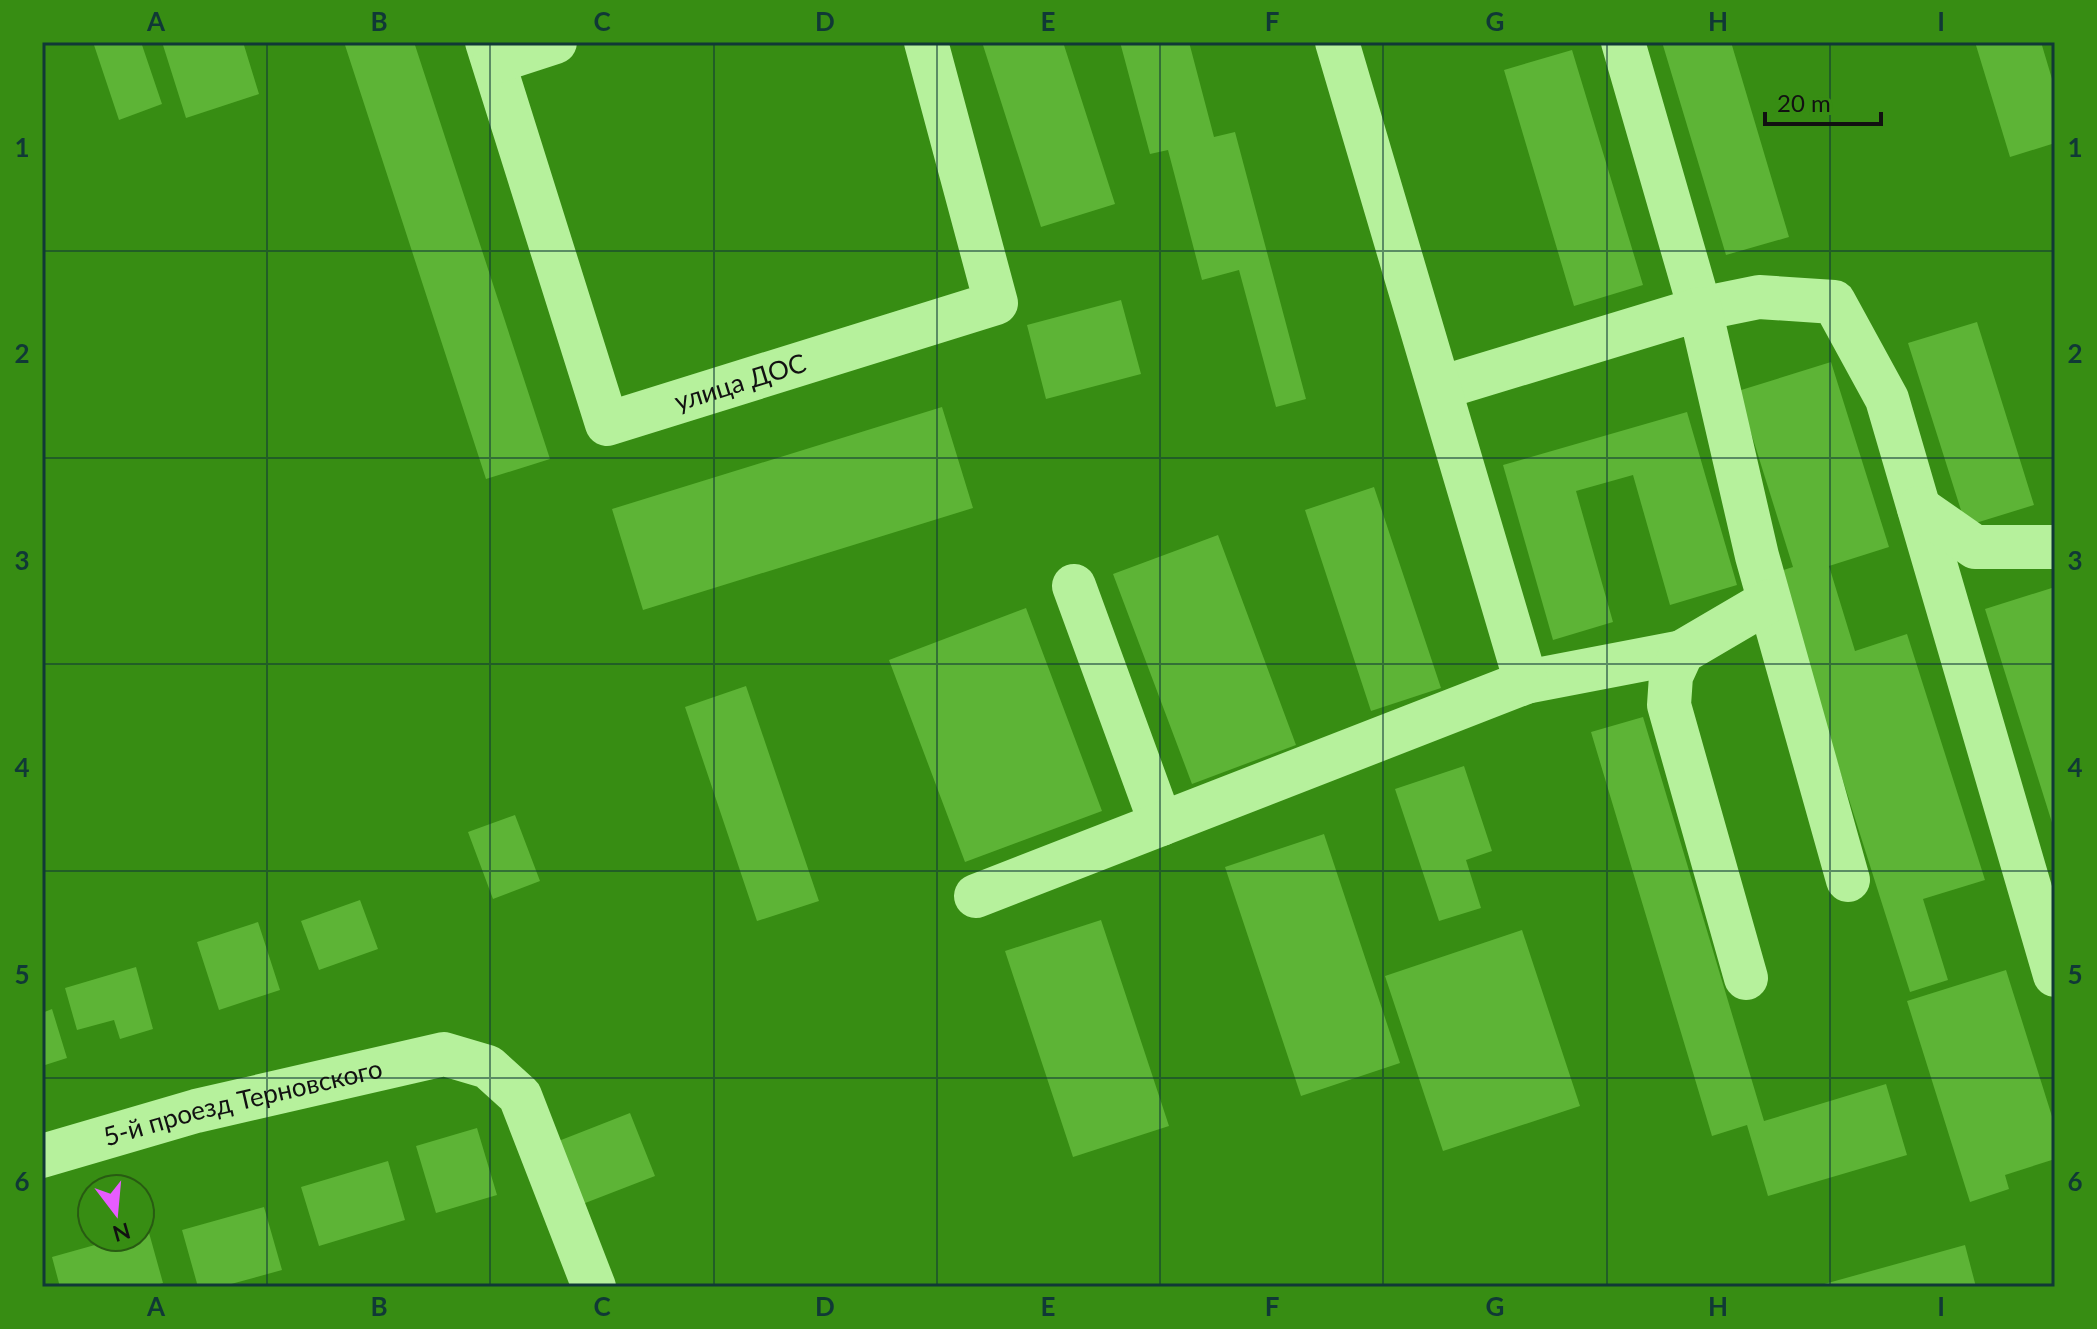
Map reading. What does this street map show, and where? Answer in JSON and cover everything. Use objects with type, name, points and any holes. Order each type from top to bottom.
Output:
[{"type":"street","points":[[490,52],[555,42]]},
{"type":"street","name":"улица ДОС","points":[[490,52],[607,424],[996,303],[926,42]]},
{"type":"street","points":[[1337,42],[1526,682]]},
{"type":"street","points":[[1623,42],[1700,309],[1769,601],[1848,880]]},
{"type":"street","points":[[1440,388],[1700,309],[1759,297],[1834,302],[1887,399],[2055,975]]},
{"type":"street","points":[[1919,508],[1975,547],[2055,547]]},
{"type":"street","points":[[1074,586],[1161,824]]},
{"type":"street","points":[[976,896],[1526,682],[1682,652],[1769,601]]},
{"type":"street","points":[[1682,652],[1671,676],[1669,705],[1746,978]]},
{"type":"street","name":"5-й проезд Терновского","points":[[42,1156],[196,1111],[444,1054],[488,1067],[520,1096],[594,1287]]},
{"type":"building","points":[[93,42],[141,42],[162,104],[119,120]]},
{"type":"building","points":[[162,42],[243,42],[259,94],[186,118]]},
{"type":"building","points":[[344,42],[414,42],[550,459],[486,479]]},
{"type":"building","points":[[982,42],[1063,42],[1115,204],[1041,227]]},
{"type":"building","points":[[1120,42],[1189,42],[1214,137],[1235,132],[1306,399],[1276,407],[1239,270],[1202,280],[1168,150],[1150,154]]},
{"type":"building","points":[[1662,42],[1731,42],[1789,237],[1726,255]]},
{"type":"building","points":[[1975,42],[2041,42],[2055,89],[2055,143],[2010,157]]},
{"type":"building","points":[[1572,50],[1643,285],[1574,306],[1504,70]]},
{"type":"building","points":[[1121,300],[1141,374],[1046,399],[1027,325]]},
{"type":"building","points":[[1977,322],[2034,505],[1966,526],[1908,343]]},
{"type":"building","points":[[1831,362],[1889,547],[1829,566],[1855,651],[1907,634],[1985,880],[1923,899],[1948,980],[1910,992],[1777,572],[1793,567],[1738,391]]},
{"type":"building","points":[[942,407],[973,508],[643,610],[612,509]]},
{"type":"building","points":[[1687,412],[1737,585],[1670,605],[1633,475],[1576,491],[1613,622],[1553,640],[1503,465]]},
{"type":"building","points":[[1374,487],[1441,688],[1371,711],[1305,510]]},
{"type":"building","points":[[1218,535],[1296,745],[1192,784],[1113,574]]},
{"type":"building","points":[[2055,587],[2055,829],[2054,829],[1985,609]]},
{"type":"building","points":[[1026,608],[1102,811],[965,862],[889,660]]},
{"type":"building","points":[[746,686],[819,901],[757,921],[685,707]]},
{"type":"building","points":[[1643,717],[1764,1121],[1886,1084],[1907,1155],[1768,1196],[1747,1125],[1712,1136],[1591,732]]},
{"type":"building","points":[[1464,766],[1492,851],[1466,860],[1481,908],[1439,921],[1395,789]]},
{"type":"building","points":[[515,815],[540,881],[493,899],[468,832]]},
{"type":"building","points":[[1324,834],[1400,1063],[1301,1096],[1225,867]]},
{"type":"building","points":[[360,900],[378,949],[319,970],[301,921]]},
{"type":"building","points":[[1101,920],[1169,1126],[1073,1157],[1005,951]]},
{"type":"building","points":[[258,922],[280,990],[219,1010],[197,942]]},
{"type":"building","points":[[1522,930],[1580,1106],[1443,1151],[1385,976]]},
{"type":"building","points":[[136,967],[153,1029],[120,1039],[114,1020],[77,1030],[65,988]]},
{"type":"building","points":[[2006,970],[2055,1126],[2055,1159],[2005,1175],[2009,1189],[1970,1202],[1907,1001]]},
{"type":"building","points":[[52,1009],[67,1058],[42,1066],[42,1013]]},
{"type":"building","points":[[630,1113],[655,1176],[580,1205],[556,1142]]},
{"type":"building","points":[[477,1128],[497,1195],[436,1213],[416,1146]]},
{"type":"building","points":[[388,1161],[405,1220],[319,1246],[301,1187]]},
{"type":"building","points":[[264,1207],[282,1270],[220,1287],[198,1287],[182,1230]]},
{"type":"building","points":[[1965,1245],[1976,1287],[1817,1287],[1817,1286]]},
{"type":"building","points":[[76,1250],[76,1253],[155,1253],[163,1283],[150,1287],[60,1287],[52,1257]]}]
